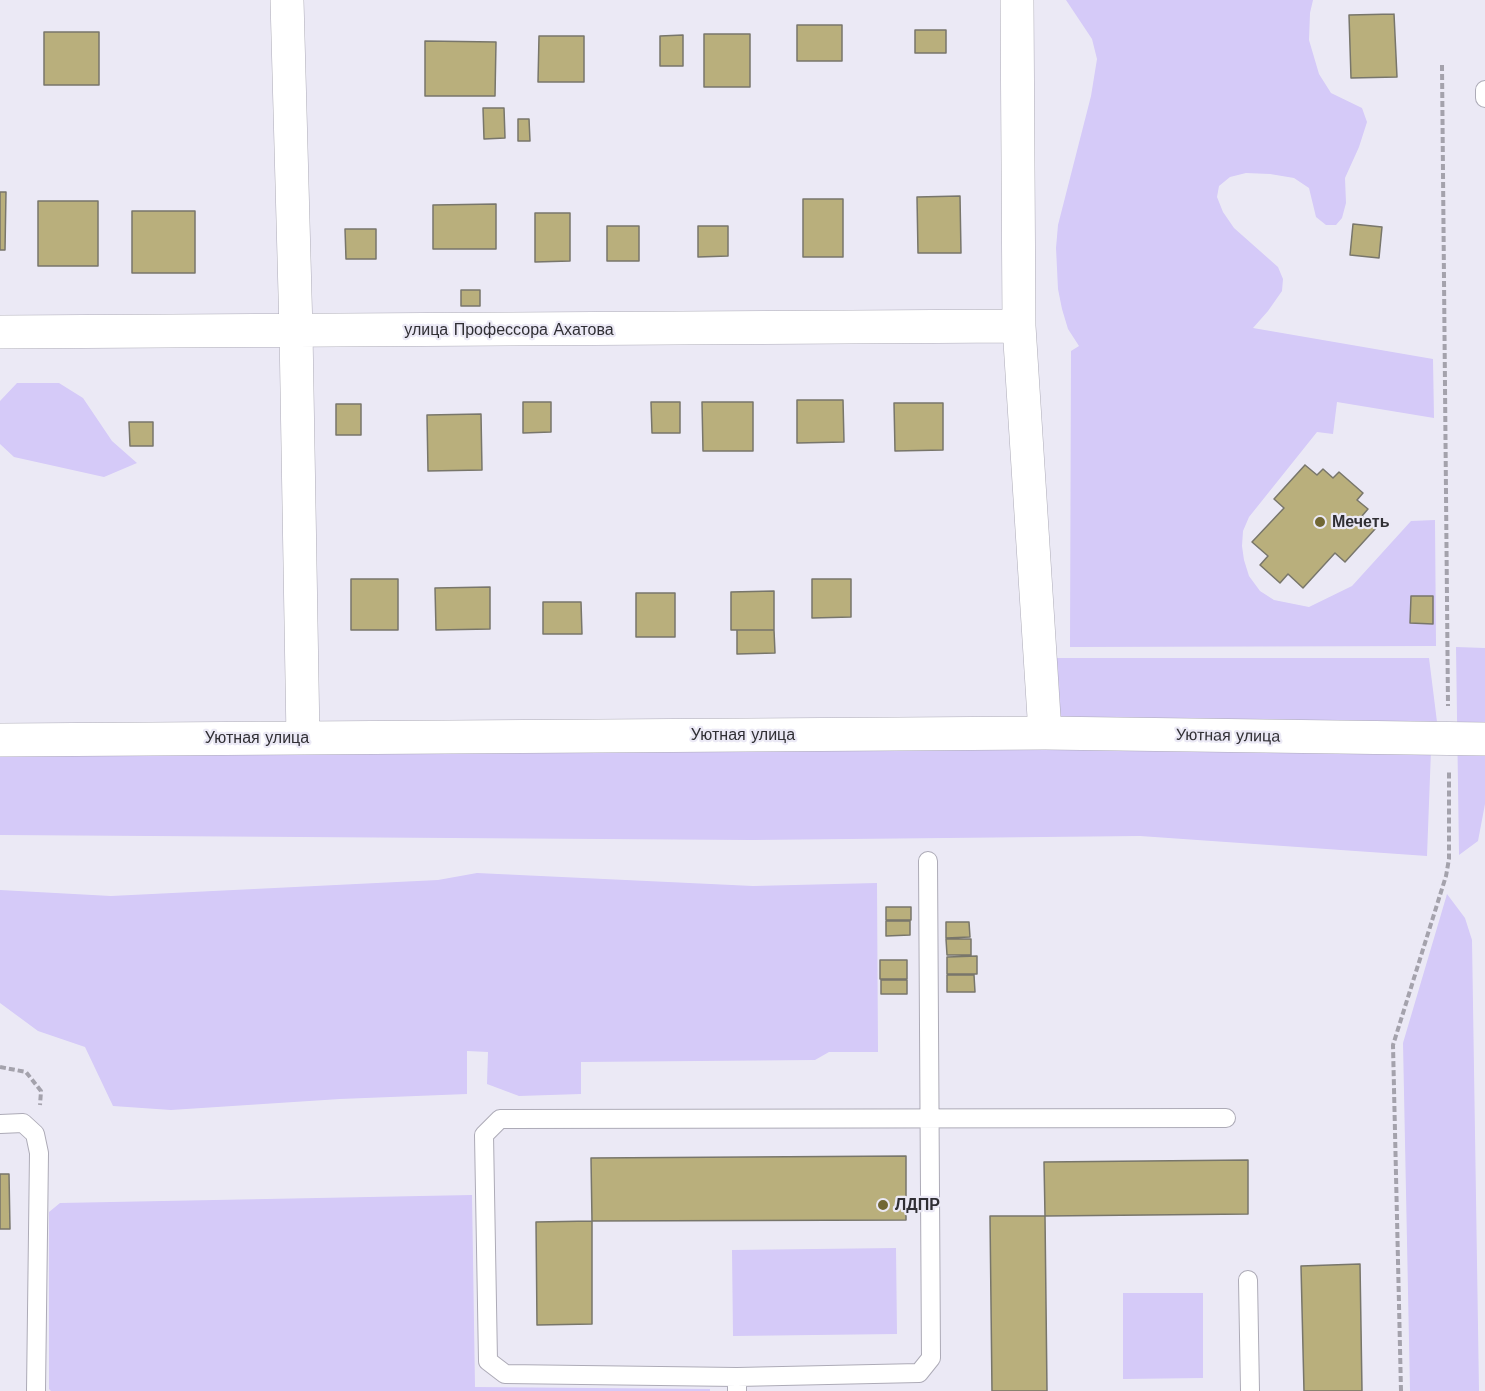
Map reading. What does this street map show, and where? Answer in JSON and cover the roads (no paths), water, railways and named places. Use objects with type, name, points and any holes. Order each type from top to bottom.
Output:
[{"type":"street","points":[[287,0],[296,331],[303,738]]},
{"type":"street","points":[[1017,0],[1019,326],[1045,733]]},
{"type":"street","name":"улица Профессора Ахатова","points":[[0,332],[1019,326]]},
{"type":"street","name":"Уютная улица","points":[[0,740],[1045,733],[1485,739]]},
{"type":"lane","points":[[1485,90],[1485,98]]},
{"type":"lane","points":[[928,861],[930,1118],[931,1358],[918,1373],[737,1384],[505,1374],[488,1360],[484,1135],[500,1119],[930,1118],[1226,1118]]},
{"type":"lane","points":[[0,1124],[22,1123],[36,1134],[39,1153],[36,1391]]},
{"type":"lane","points":[[1248,1280],[1250,1391]]},
{"type":"place","name":"Мечеть","points":[[1320,522]]},
{"type":"place","name":"ЛДПР","points":[[883,1205]]}]
